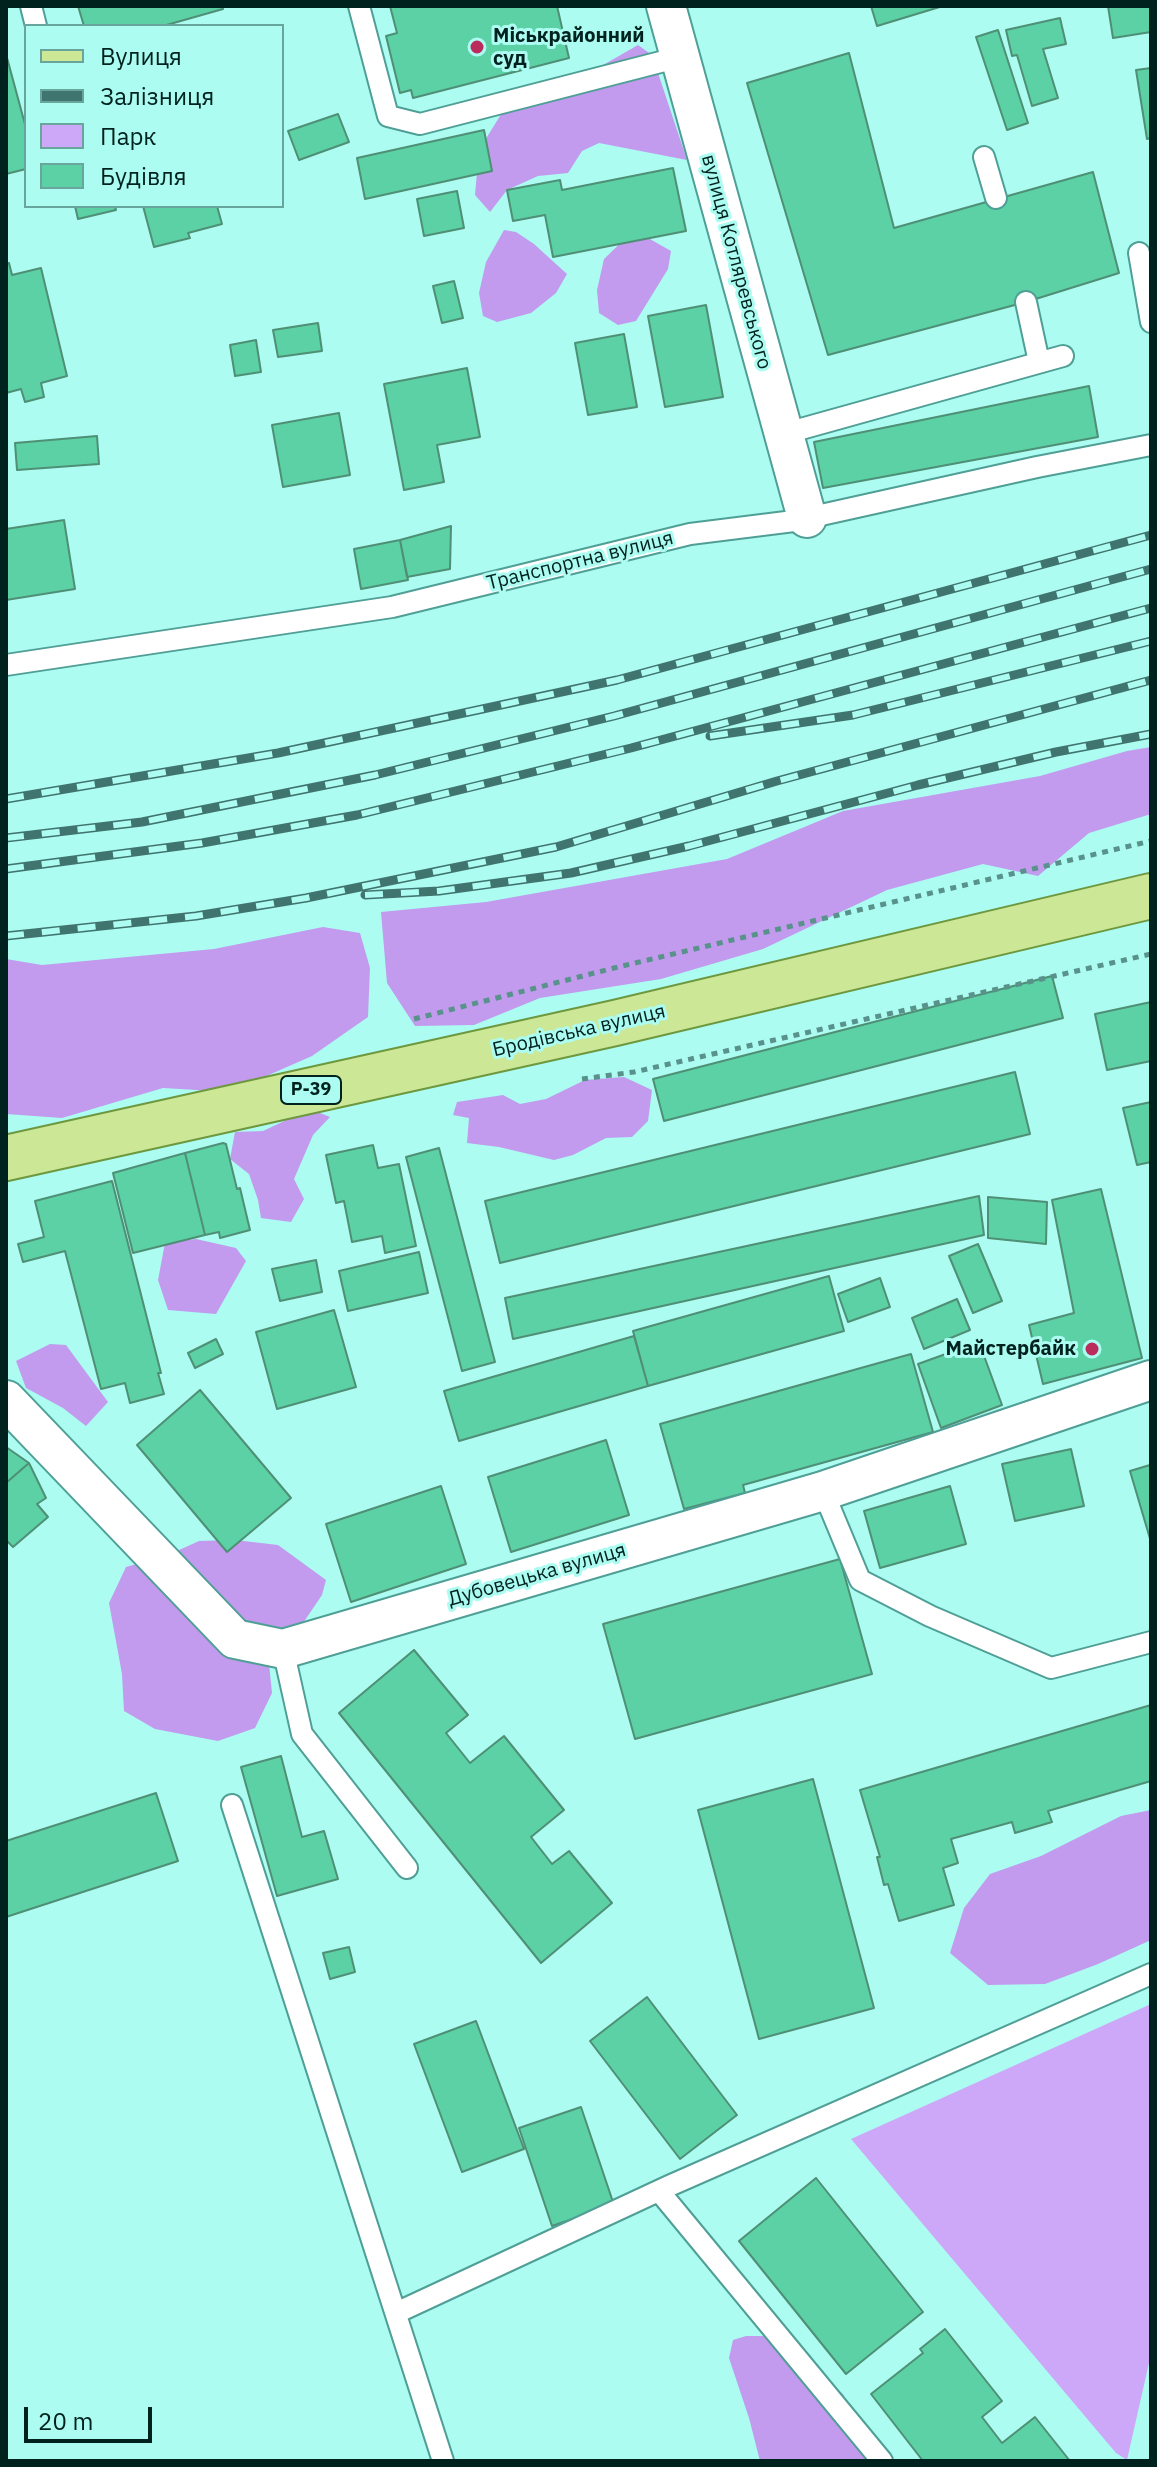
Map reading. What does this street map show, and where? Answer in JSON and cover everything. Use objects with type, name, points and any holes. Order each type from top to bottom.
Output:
[{"type":"main road","name":"Бродівська вулиця","points":[[6,1158],[615,1023],[1151,896]]},
{"type":"street","name":"вулиця Котляревського","points":[[666,6],[807,518]]},
{"type":"street","name":"Дубовецька вулиця","points":[[6,1400],[235,1639],[283,1649],[823,1491],[1151,1380]]},
{"type":"lane","points":[[359,6],[388,116],[420,124],[680,57]]},
{"type":"lane","points":[[984,157],[996,198]]},
{"type":"lane","points":[[1139,253],[1151,322]]},
{"type":"lane","points":[[1026,302],[1039,362]]},
{"type":"lane","points":[[783,434],[1063,356]]},
{"type":"lane","name":"Транспортна вулиця","points":[[6,665],[392,607],[690,534],[807,518],[1151,445]]},
{"type":"lane","points":[[823,1491],[860,1580],[930,1616],[1051,1668],[1151,1642]]},
{"type":"lane","points":[[283,1649],[302,1734],[407,1868]]},
{"type":"lane","points":[[232,1805],[443,2461]]},
{"type":"lane","points":[[396,2313],[659,2191],[1151,1974]]},
{"type":"lane","points":[[659,2191],[882,2461]]},
{"type":"path","points":[[614,968],[1151,841]]},
{"type":"path","points":[[634,1072],[1151,954]]},
{"type":"green space","points":[[1151,2004],[1151,2354],[1127,2460],[1116,2453],[851,2139]]},
{"type":"shaded area","points":[[638,45],[652,55],[687,160],[599,143],[582,151],[568,173],[538,176],[507,190],[490,212],[475,195],[479,150],[508,103],[584,76]]},
{"type":"shaded area","points":[[504,230],[516,232],[534,244],[567,274],[556,293],[531,313],[497,322],[483,316],[479,293],[486,262]]},
{"type":"shaded area","points":[[634,230],[671,251],[668,269],[636,321],[618,325],[599,313],[597,290],[604,259]]},
{"type":"shaded area","points":[[1151,747],[1151,814],[1089,833],[1038,876],[983,864],[887,890],[763,949],[661,979],[540,998],[474,1025],[415,1026],[387,983],[381,912],[486,902],[727,859],[843,811],[1040,776]]},
{"type":"shaded area","points":[[323,927],[360,933],[370,968],[368,1017],[312,1056],[230,1092],[163,1088],[62,1118],[6,1114],[6,959],[42,965],[214,949]]},
{"type":"shaded area","points":[[624,1077],[652,1090],[648,1121],[632,1137],[606,1138],[573,1155],[554,1160],[467,1143],[469,1118],[453,1115],[457,1102],[503,1095],[520,1104],[546,1099],[585,1080]]},
{"type":"shaded area","points":[[310,1109],[330,1117],[313,1135],[294,1179],[304,1199],[291,1222],[261,1218],[249,1174],[230,1159],[235,1132],[263,1131]]},
{"type":"shaded area","points":[[196,1239],[236,1248],[246,1261],[216,1314],[168,1310],[158,1280],[165,1243]]},
{"type":"shaded area","points":[[50,1344],[66,1345],[108,1402],[86,1426],[63,1408],[26,1388],[16,1361]]},
{"type":"shaded area","points":[[235,1540],[278,1545],[326,1580],[322,1595],[297,1632],[268,1654],[272,1693],[255,1728],[218,1741],[155,1729],[124,1711],[122,1674],[109,1603],[126,1567],[168,1555],[199,1541]]},
{"type":"shaded area","points":[[1151,1810],[1151,1940],[1045,1984],[988,1985],[950,1953],[964,1908],[990,1874],[1041,1856],[1121,1816]]},
{"type":"shaded area","points":[[746,2336],[770,2336],[843,2394],[877,2461],[760,2461],[729,2358],[733,2340]]},
{"type":"building","points":[[78,6],[222,6],[223,9],[170,24],[83,24]]},
{"type":"building","name":"Міськрайонний суд","points":[[390,6],[557,6],[569,58],[413,98],[411,90],[400,93],[386,36],[397,33]]},
{"type":"building","points":[[871,6],[943,6],[877,26]]},
{"type":"building","points":[[1108,6],[1151,6],[1151,32],[1113,38]]},
{"type":"building","points":[[1060,18],[1066,44],[1043,49],[1058,98],[1032,106],[1017,55],[1012,56],[1006,30]]},
{"type":"building","points":[[998,30],[1028,123],[1007,130],[976,37]]},
{"type":"building","points":[[849,53],[894,228],[1093,172],[1119,273],[1026,302],[828,355],[747,83]]},
{"type":"building","points":[[6,54],[24,121],[24,170],[6,174]]},
{"type":"building","points":[[1151,68],[1151,138],[1147,139],[1136,70]]},
{"type":"building","points":[[338,114],[349,142],[299,160],[288,131]]},
{"type":"building","points":[[484,130],[492,171],[365,199],[357,158]]},
{"type":"building","points":[[673,168],[686,231],[553,257],[545,215],[513,221],[507,190],[560,180],[562,190]]},
{"type":"building","points":[[457,191],[464,228],[424,236],[417,199]]},
{"type":"building","points":[[75,208],[116,208],[116,210],[78,219]]},
{"type":"building","points":[[144,208],[218,208],[222,224],[188,233],[190,238],[154,247]]},
{"type":"building","points":[[9,263],[12,275],[41,268],[67,376],[41,383],[44,397],[25,402],[21,389],[6,393],[6,264]]},
{"type":"building","points":[[454,281],[463,318],[442,323],[433,286]]},
{"type":"building","points":[[706,305],[723,397],[665,407],[648,316]]},
{"type":"building","points":[[318,323],[322,351],[278,357],[273,330]]},
{"type":"building","points":[[624,334],[637,407],[588,415],[575,343]]},
{"type":"building","points":[[256,340],[261,372],[235,376],[230,345]]},
{"type":"building","points":[[467,368],[480,437],[437,445],[444,482],[404,490],[384,384]]},
{"type":"building","points":[[1089,386],[1098,437],[823,488],[814,442]]},
{"type":"building","points":[[339,413],[350,475],[283,487],[272,425]]},
{"type":"building","points":[[97,436],[99,464],[17,470],[15,443]]},
{"type":"building","points":[[64,520],[75,589],[6,600],[6,529]]},
{"type":"building","points":[[451,526],[450,569],[407,577],[400,540]]},
{"type":"building","points":[[400,540],[408,580],[361,589],[354,549]]},
{"type":"building","points":[[1052,976],[1063,1018],[664,1121],[653,1079]]},
{"type":"building","points":[[1151,1002],[1151,1061],[1107,1070],[1095,1014]]},
{"type":"building","points":[[1015,1072],[1030,1134],[500,1263],[485,1201]]},
{"type":"building","points":[[1151,1102],[1151,1162],[1137,1165],[1123,1108]]},
{"type":"building","points":[[226,1144],[237,1189],[240,1188],[250,1230],[220,1238],[219,1232],[205,1235],[185,1153]]},
{"type":"building","points":[[373,1145],[378,1168],[399,1164],[416,1246],[385,1253],[382,1236],[352,1242],[344,1201],[336,1203],[326,1155]]},
{"type":"building","points":[[439,1148],[495,1362],[462,1371],[406,1157]]},
{"type":"building","points":[[185,1153],[205,1235],[133,1253],[113,1173]]},
{"type":"building","points":[[112,1181],[164,1394],[130,1403],[125,1383],[101,1389],[65,1251],[23,1262],[18,1244],[44,1237],[35,1201]]},
{"type":"building","points":[[1101,1189],[1142,1358],[1043,1384],[1029,1325],[1074,1313],[1052,1200]]},
{"type":"building","points":[[979,1196],[984,1235],[513,1339],[505,1298]]},
{"type":"building","points":[[988,1197],[1047,1202],[1046,1244],[988,1238]]},
{"type":"building","points":[[978,1244],[1002,1301],[973,1313],[949,1256]]},
{"type":"building","points":[[419,1252],[428,1293],[348,1311],[339,1271]]},
{"type":"building","points":[[316,1260],[322,1292],[280,1301],[272,1269]]},
{"type":"building","points":[[829,1276],[844,1331],[648,1386],[633,1331]]},
{"type":"building","points":[[880,1278],[890,1307],[848,1322],[838,1294]]},
{"type":"building","points":[[957,1299],[970,1330],[924,1349],[912,1318]]},
{"type":"building","points":[[334,1310],[356,1387],[277,1409],[256,1332]]},
{"type":"building","points":[[634,1336],[648,1386],[459,1441],[444,1391]]},
{"type":"building","points":[[216,1339],[223,1354],[195,1368],[188,1353]]},
{"type":"building","points":[[979,1342],[1002,1405],[941,1428],[918,1364]]},
{"type":"building","points":[[911,1354],[933,1432],[743,1485],[745,1493],[684,1509],[660,1424]]},
{"type":"building","points":[[200,1390],[291,1498],[227,1552],[137,1445]]},
{"type":"building","points":[[606,1440],[629,1515],[511,1552],[488,1477]]},
{"type":"building","points":[[6,1447],[29,1463],[6,1483]]},
{"type":"building","points":[[1071,1449],[1084,1506],[1015,1521],[1002,1464]]},
{"type":"building","points":[[29,1463],[46,1498],[37,1504],[48,1517],[13,1547],[6,1540],[6,1483]]},
{"type":"building","points":[[1151,1465],[1151,1542],[1130,1471]]},
{"type":"building","points":[[441,1486],[466,1564],[351,1602],[326,1524]]},
{"type":"building","points":[[950,1486],[966,1544],[880,1568],[864,1511]]},
{"type":"building","points":[[840,1559],[872,1674],[635,1739],[603,1624]]},
{"type":"building","points":[[414,1650],[468,1715],[446,1733],[470,1763],[504,1736],[564,1810],[531,1837],[552,1864],[569,1851],[612,1903],[541,1963],[339,1713]]},
{"type":"building","points":[[1151,1705],[1151,1781],[1048,1811],[1052,1822],[1015,1833],[1012,1822],[951,1839],[958,1863],[943,1868],[954,1905],[899,1921],[888,1884],[884,1885],[877,1857],[880,1857],[860,1790]]},
{"type":"building","points":[[281,1756],[302,1837],[324,1831],[338,1879],[277,1896],[241,1767]]},
{"type":"building","points":[[813,1779],[874,2008],[759,2039],[698,1810]]},
{"type":"building","points":[[156,1793],[178,1861],[6,1917],[6,1841]]},
{"type":"building","points":[[349,1947],[355,1972],[330,1979],[323,1953]]},
{"type":"building","points":[[647,1997],[737,2115],[680,2159],[590,2041]]},
{"type":"building","points":[[476,2021],[524,2149],[462,2172],[414,2044]]},
{"type":"building","points":[[581,2107],[614,2205],[552,2226],[519,2128]]},
{"type":"building","points":[[816,2178],[923,2312],[846,2374],[739,2241]]},
{"type":"building","points":[[945,2329],[1002,2401],[982,2417],[1002,2443],[1035,2417],[1070,2461],[923,2461],[871,2394],[923,2353],[920,2349]]},
{"type":"railway","points":[[6,799],[278,753],[617,680],[1151,535]]},
{"type":"railway","points":[[6,838],[142,822],[375,775],[614,716],[1151,569]]},
{"type":"railway","points":[[6,869],[202,843],[357,815],[631,748],[1151,608]]},
{"type":"railway","points":[[710,736],[853,715],[1151,641]]},
{"type":"railway","points":[[6,936],[196,916],[306,898],[556,847],[777,781],[1151,680]]},
{"type":"railway","points":[[365,895],[439,891],[571,873],[689,846],[918,785],[1056,752],[1151,734]]},
{"type":"place","name":"Міськрайонний суд","points":[[477,47]]},
{"type":"place","name":"Майстербайк","points":[[1092,1349]]}]
